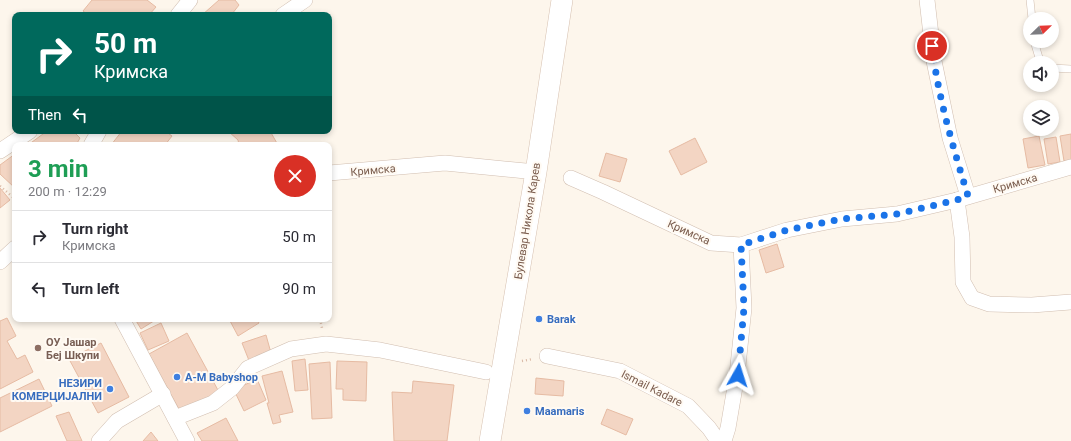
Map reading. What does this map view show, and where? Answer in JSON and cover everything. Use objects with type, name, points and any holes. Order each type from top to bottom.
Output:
[{"type":"street","points":[[180,12],[190,0]]},
{"type":"street","points":[[288,12],[306,0]]},
{"type":"street","name":"Булевар Никола Карев","points":[[490,441],[495,368],[536,172],[562,0]]},
{"type":"street","points":[[927,0],[934,61],[963,198],[963,282],[972,298],[989,304],[1032,305],[1071,302]]},
{"type":"street","points":[[14,142],[26,134]]},
{"type":"street","points":[[0,151],[12,143]]},
{"type":"street","name":"Кримска","points":[[332,173],[445,163],[536,172]]},
{"type":"street","name":"Кримска","points":[[571,178],[711,243],[741,245],[787,230],[842,219],[897,214],[963,198],[1071,167]]},
{"type":"street","points":[[724,441],[728,428],[738,375],[744,308],[741,245]]},
{"type":"street","points":[[0,262],[12,251]]},
{"type":"street","points":[[124,322],[187,441]]},
{"type":"street","points":[[175,418],[214,403],[232,388],[248,368],[291,349],[326,344],[380,350],[495,368]]},
{"type":"street","name":"Ismail Kadare","points":[[547,356],[620,371],[688,406],[709,428],[718,441]]},
{"type":"street","points":[[99,441],[117,421],[163,394]]},
{"type":"lane","points":[[1030,0],[1031,12]]},
{"type":"lane","points":[[1059,68],[1071,69]]},
{"type":"path","points":[[0,186],[12,196]]},
{"type":"path","points":[[495,368],[547,356]]},
{"type":"building","points":[[92,0],[147,0],[156,7],[152,12],[83,11]]},
{"type":"building","points":[[219,0],[235,0],[239,5],[234,12],[205,12]]},
{"type":"building","points":[[43,134],[76,134],[80,138],[78,142],[32,142]]},
{"type":"building","points":[[120,134],[169,134],[172,136],[167,142],[113,142]]},
{"type":"building","points":[[231,134],[272,134],[276,142],[238,142]]},
{"type":"building","points":[[1071,134],[1071,160],[1064,161],[1060,136]]},
{"type":"building","points":[[1039,136],[1045,165],[1028,168],[1023,139]]},
{"type":"building","points":[[1056,137],[1060,162],[1048,164],[1044,139]]},
{"type":"building","points":[[695,138],[707,162],[681,175],[669,151]]},
{"type":"building","points":[[606,153],[627,159],[620,182],[599,176]]},
{"type":"building","points":[[12,156],[12,185],[0,174],[0,165]]},
{"type":"building","points":[[0,188],[10,200],[0,208]]},
{"type":"building","points":[[777,244],[784,267],[766,273],[759,250]]},
{"type":"building","points":[[7,318],[16,336],[7,341],[17,359],[25,355],[33,372],[0,389],[0,321]]},
{"type":"building","points":[[137,322],[152,322],[141,329]]},
{"type":"building","points":[[231,322],[258,322],[259,323],[238,336]]},
{"type":"building","points":[[161,323],[169,341],[148,350],[140,333]]},
{"type":"building","points":[[187,333],[219,392],[181,413],[149,354]]},
{"type":"building","points":[[266,335],[271,353],[250,363],[242,343]]},
{"type":"building","points":[[101,343],[129,397],[98,413],[69,359]]},
{"type":"building","points":[[305,359],[308,390],[295,391],[292,361]]},
{"type":"building","points":[[337,361],[367,362],[366,401],[343,400],[343,389],[336,389]]},
{"type":"building","points":[[330,362],[332,418],[312,419],[309,364]]},
{"type":"building","points":[[282,371],[293,412],[279,415],[281,422],[273,424],[262,376]]},
{"type":"building","points":[[536,378],[564,381],[563,396],[535,394]]},
{"type":"building","points":[[39,379],[52,406],[0,432],[0,398]]},
{"type":"building","points":[[257,379],[266,400],[244,411],[234,390]]},
{"type":"building","points":[[413,381],[454,385],[447,441],[394,441],[392,392],[412,393]]},
{"type":"building","points":[[607,409],[633,419],[626,435],[601,424]]},
{"type":"building","points":[[69,412],[82,441],[67,441],[56,416]]},
{"type":"building","points":[[226,418],[238,441],[202,441],[197,433]]},
{"type":"building","points":[[151,432],[158,441],[143,441]]},
{"type":"place","name":"Barak","points":[[539,319]]},
{"type":"place","name":"ОУ Јашар Беј Шкупи","points":[[38,348]]},
{"type":"place","name":"A-M Babyshop","points":[[177,377]]},
{"type":"place","name":"НЕЗИРИ КОМЕРЦИЈАЛНИ","points":[[110,389]]},
{"type":"place","name":"Maamaris","points":[[527,411]]},
{"type":"route","points":[[738,375],[744,308],[741,245],[787,230],[842,219],[897,214],[968,196],[950,138],[932,46]]}]
